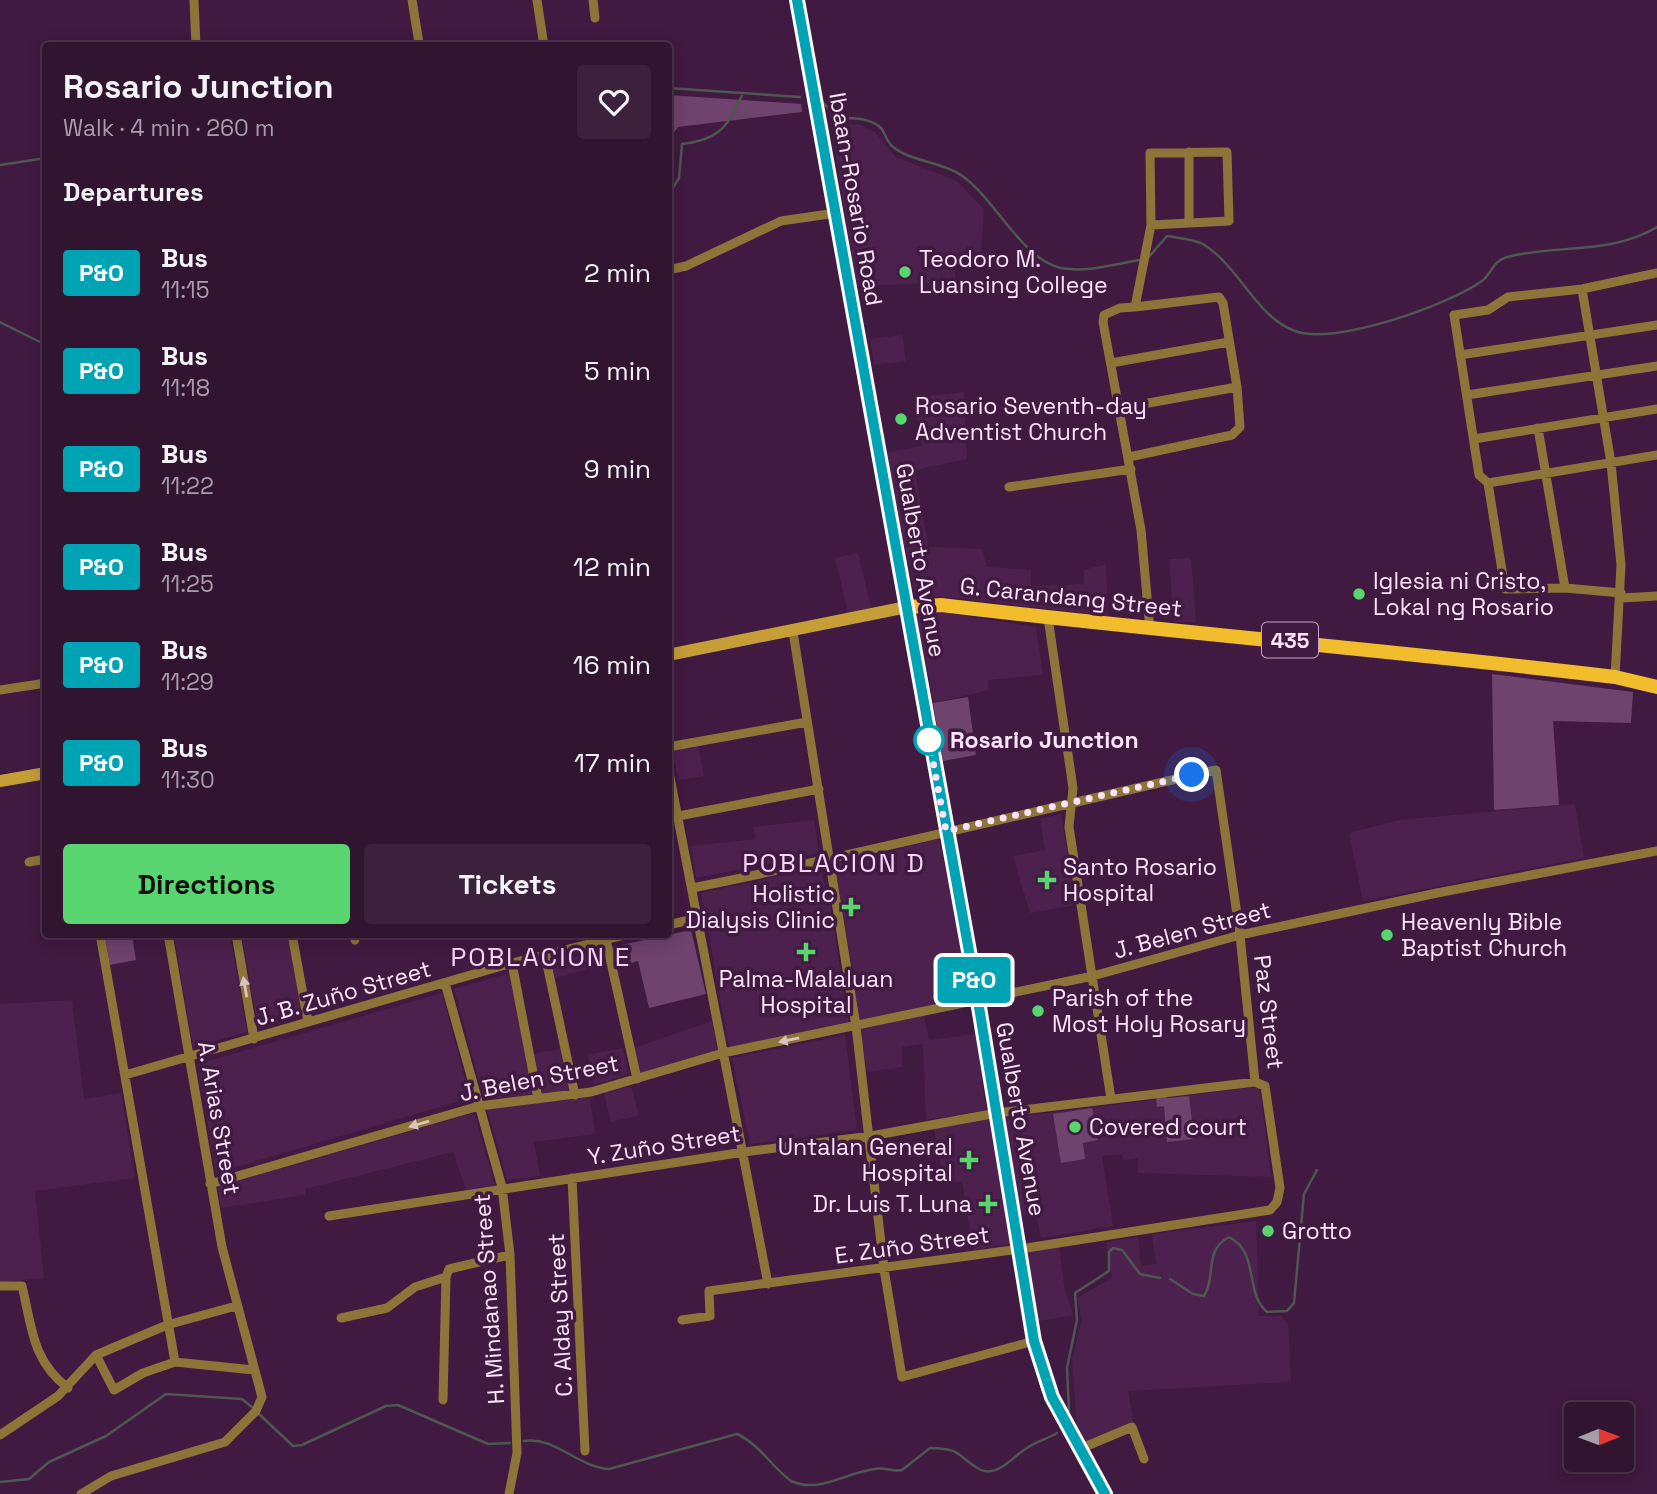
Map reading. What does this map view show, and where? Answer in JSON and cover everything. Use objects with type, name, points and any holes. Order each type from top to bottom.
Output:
[{"type":"main road","name":"Ibaan-Rosario Road","points":[[797,0],[870,407]]},
{"type":"main road","name":"Gualberto Avenue","points":[[870,407],[978,1001],[1034,1341],[1048,1388],[1105,1494]]},
{"type":"main road","name":"G. Carandang Street","points":[[672,654],[907,607],[941,605],[1150,630],[1304,642],[1615,677]]},
{"type":"main road","name":"435","points":[[1615,677],[1657,687]]},
{"type":"main road","points":[[0,781],[42,774]]},
{"type":"street","points":[[194,0],[196,42]]},
{"type":"street","points":[[412,0],[419,42]]},
{"type":"street","points":[[537,0],[543,42]]},
{"type":"street","points":[[593,0],[595,18]]},
{"type":"street","points":[[1189,152],[1189,223]]},
{"type":"street","points":[[1135,307],[1151,225],[1150,153],[1227,152],[1229,221],[1151,225]]},
{"type":"street","points":[[672,269],[686,266],[781,221],[836,213]]},
{"type":"street","points":[[1657,273],[1582,289],[1508,297],[1488,310],[1454,315],[1479,475],[1488,483],[1505,589],[1565,588],[1621,595],[1657,596]]},
{"type":"street","points":[[1582,289],[1611,463],[1621,595],[1615,677]]},
{"type":"street","points":[[1129,457],[1237,433],[1240,427],[1237,387],[1223,303],[1219,297],[1120,308],[1104,315],[1143,543],[1150,630]]},
{"type":"street","points":[[1460,355],[1657,325]]},
{"type":"street","points":[[1111,363],[1229,342]]},
{"type":"street","points":[[1467,395],[1657,366]]},
{"type":"street","points":[[1121,408],[1237,387]]},
{"type":"street","points":[[1474,439],[1657,410]]},
{"type":"street","points":[[1538,428],[1565,588]]},
{"type":"street","points":[[1488,483],[1657,455]]},
{"type":"street","points":[[1009,487],[1131,469]]},
{"type":"street","points":[[1048,618],[1073,788],[1069,803],[1069,827],[1111,1099]]},
{"type":"street","points":[[793,632],[856,1026],[871,1136],[884,1269],[902,1377],[1034,1341]]},
{"type":"street","points":[[0,690],[42,684]]},
{"type":"street","points":[[672,746],[807,722]]},
{"type":"street","name":"Paz Street","points":[[1069,803],[1216,770],[1240,935],[1255,1082],[1265,1086],[1280,1188],[1278,1202],[1269,1210]]},
{"type":"street","points":[[768,1284],[692,888],[673,817],[819,789]]},
{"type":"street","points":[[692,888],[829,861],[1069,803]]},
{"type":"street","name":"J. Belen Street","points":[[210,1184],[479,1106],[575,1095],[723,1054],[1093,976],[1240,935],[1437,892],[1657,851]]},
{"type":"street","points":[[29,862],[42,860]]},
{"type":"street","points":[[672,924],[698,918]]},
{"type":"street","points":[[101,938],[174,1362]]},
{"type":"street","name":"A. Arias Street","points":[[81,1494],[111,1476],[225,1442],[259,1406],[261,1391],[236,1307],[210,1184],[169,938]]},
{"type":"street","points":[[237,938],[254,1039]]},
{"type":"street","points":[[293,938],[308,1023]]},
{"type":"street","name":"J. B. Zuño Street","points":[[125,1075],[512,963],[614,938]]},
{"type":"street","points":[[606,940],[637,1079]]},
{"type":"street","points":[[545,955],[575,1095]]},
{"type":"street","points":[[512,963],[538,1099]]},
{"type":"street","name":"H. Mindanao Street","points":[[445,983],[502,1187],[510,1255],[517,1453],[509,1494]]},
{"type":"street","name":"Y. Zuño Street","points":[[329,1216],[502,1187],[871,1136],[997,1113],[1255,1082]]},
{"type":"street","name":"C. Alday Street","points":[[572,1178],[585,1451]]},
{"type":"street","name":"E. Zuño Street","points":[[682,1320],[710,1316],[709,1291],[1020,1250],[1269,1210]]},
{"type":"street","points":[[443,1400],[446,1277],[449,1269],[457,1265],[510,1255]]},
{"type":"street","points":[[341,1318],[387,1308],[415,1287],[446,1277]]},
{"type":"street","points":[[0,1286],[22,1286],[41,1361],[51,1375],[68,1388]]},
{"type":"street","points":[[0,1435],[68,1388],[96,1355],[167,1325],[236,1307]]},
{"type":"street","points":[[96,1355],[114,1390],[143,1373],[174,1362],[254,1370]]},
{"type":"street","points":[[1082,1448],[1132,1427],[1144,1459]]},
{"type":"shaded area","points":[[672,95],[801,104],[802,112],[678,127],[672,135]]},
{"type":"shaded area","points":[[829,112],[844,125],[858,124],[875,132],[896,157],[957,181],[984,209],[981,252],[953,254],[956,282],[857,286]]},
{"type":"shaded area","points":[[902,335],[906,361],[874,365],[870,339]]},
{"type":"shaded area","points":[[964,392],[967,459],[915,470],[928,547],[982,549],[987,567],[1031,570],[1031,586],[1084,584],[1084,570],[1106,564],[1108,616],[949,597],[915,596],[885,453],[922,446],[914,398]]},
{"type":"shaded area","points":[[858,553],[871,608],[848,613],[835,558]]},
{"type":"shaded area","points":[[1191,558],[1196,622],[1174,622],[1169,559]]},
{"type":"shaded area","points":[[940,612],[1036,627],[1043,675],[988,680],[988,690],[934,703],[916,615]]},
{"type":"shaded area","points":[[1492,674],[1633,692],[1631,723],[1553,721],[1559,805],[1494,810]]},
{"type":"shaded area","points":[[968,697],[976,755],[943,761],[933,703]]},
{"type":"shaded area","points":[[698,744],[704,776],[679,780],[672,749]]},
{"type":"shaded area","points":[[1575,804],[1584,858],[1363,901],[1349,833],[1399,820]]},
{"type":"shaded area","name":"Santo Rosario Hospital","points":[[1061,814],[1076,905],[1030,913],[1013,856],[1045,850],[1040,819]]},
{"type":"shaded area","points":[[814,820],[819,853],[696,878],[691,846],[755,839],[753,827]]},
{"type":"shaded area","points":[[939,839],[972,998],[860,1021],[835,864]]},
{"type":"shaded area","points":[[820,867],[830,904],[849,1023],[729,1047],[701,893]]},
{"type":"shaded area","points":[[691,930],[706,994],[649,1008],[638,961],[616,967],[612,947],[654,938],[672,938],[672,934]]},
{"type":"shaded area","points":[[106,938],[132,938],[136,960],[110,965]]},
{"type":"shaded area","points":[[175,938],[231,938],[247,1032],[193,1047]]},
{"type":"shaded area","points":[[243,938],[290,938],[303,1015],[258,1029]]},
{"type":"shaded area","points":[[602,950],[605,964],[555,978],[551,963]]},
{"type":"shaded area","points":[[510,973],[533,1095],[484,1099],[454,989]]},
{"type":"shaded area","points":[[442,993],[470,1098],[216,1173],[198,1064]]},
{"type":"shaded area","points":[[72,1000],[84,1099],[121,1093],[135,1178],[35,1191],[44,1278],[0,1282],[0,1004]]},
{"type":"shaded area","points":[[924,1016],[929,1040],[976,1034],[986,1110],[926,1120],[923,1044],[902,1047],[902,1067],[867,1072],[860,1029]]},
{"type":"shaded area","points":[[712,1021],[717,1050],[639,1073],[634,1048]]},
{"type":"shaded area","points":[[845,1035],[857,1130],[750,1144],[732,1058]]},
{"type":"shaded area","points":[[623,1048],[628,1074],[594,1085],[588,1055]]},
{"type":"shaded area","points":[[561,1049],[570,1091],[541,1094],[533,1054]]},
{"type":"shaded area","points":[[631,1086],[639,1115],[611,1122],[604,1093]]},
{"type":"shaded area","points":[[1257,1087],[1260,1090],[1271,1177],[1138,1173],[1138,1158],[1123,1160],[1122,1154],[1102,1156],[1113,1226],[1041,1238],[1036,1214],[1021,1215],[1005,1118]]},
{"type":"shaded area","points":[[1166,1095],[1167,1098],[1189,1096],[1194,1139],[1167,1142],[1164,1106],[1157,1107],[1156,1096]]},
{"type":"shaded area","points":[[590,1097],[595,1134],[534,1142],[540,1176],[507,1180],[487,1109]]},
{"type":"shaded area","name":"Covered court","points":[[1092,1108],[1098,1140],[1083,1143],[1085,1159],[1061,1163],[1053,1114]]},
{"type":"shaded area","points":[[474,1113],[495,1185],[466,1190],[453,1152],[305,1189],[305,1195],[221,1208],[218,1187]]},
{"type":"shaded area","points":[[990,1119],[1010,1244],[973,1250],[962,1182],[944,1184],[934,1128]]},
{"type":"shaded area","points":[[1256,1221],[1259,1316],[1281,1316],[1288,1324],[1291,1382],[1128,1391],[1135,1430],[1087,1448],[1077,1425],[1072,1360],[1082,1319],[1077,1298],[1112,1278],[1106,1242],[1138,1237],[1141,1266],[1156,1264],[1152,1234]]},
{"type":"shaded area","points":[[1059,1247],[1064,1286],[1073,1315],[1039,1321],[1026,1251]]},
{"type":"waterway","points":[[672,88],[800,97]]},
{"type":"waterway","points":[[672,189],[679,178],[682,144],[714,135],[727,123],[743,93]]},
{"type":"waterway","points":[[822,102],[840,118],[862,119],[877,125],[890,144],[899,151],[961,175],[985,198],[1021,241],[1047,262],[1061,268],[1080,269],[1140,260]]},
{"type":"waterway","points":[[0,165],[42,159]]},
{"type":"waterway","points":[[1147,259],[1167,236],[1199,242],[1216,253],[1258,303],[1281,324],[1295,331],[1313,334],[1336,333],[1390,321],[1444,301],[1482,281],[1498,261],[1507,257],[1621,242],[1657,227]]},
{"type":"waterway","points":[[0,322],[42,343]]},
{"type":"waterway","points":[[1170,1279],[1193,1294],[1204,1296],[1210,1280],[1213,1256],[1221,1243],[1229,1237],[1239,1244],[1245,1253],[1260,1304],[1267,1312],[1287,1311],[1294,1303],[1304,1194],[1317,1170]]},
{"type":"waterway","points":[[1069,1411],[1067,1368],[1077,1320],[1075,1293],[1109,1271],[1109,1252],[1113,1248],[1122,1250],[1140,1274],[1160,1278]]},
{"type":"waterway","points":[[0,1482],[29,1479],[49,1462],[106,1436],[166,1394],[242,1399],[253,1408]]},
{"type":"waterway","points":[[259,1414],[293,1446],[302,1445],[386,1406],[398,1405],[488,1444],[510,1443]]},
{"type":"waterway","points":[[524,1441],[546,1443],[587,1463],[609,1469],[737,1434],[752,1444],[791,1481],[812,1485],[875,1469],[902,1470],[930,1448],[954,1451],[979,1469],[992,1471],[1057,1433]]},
{"type":"bus line","name":"P&O","points":[[797,0],[978,1001],[1034,1341],[1052,1397],[1105,1494]]},
{"type":"place","name":"Teodoro M. Luansing College","points":[[905,272]]},
{"type":"place","name":"Rosario Seventh-day Adventist Church","points":[[901,419]]},
{"type":"place","name":"Iglesia ni Cristo, Lokal ng Rosario","points":[[1359,594]]},
{"type":"place","name":"Rosario Junction","points":[[929,740]]},
{"type":"place","name":"Santo Rosario Hospital","points":[[1047,880]]},
{"type":"place","name":"Holistic Dialysis Clinic","points":[[851,907]]},
{"type":"place","name":"Heavenly Bible Baptist Church","points":[[1387,935]]},
{"type":"place","name":"Palma-Malaluan Hospital","points":[[806,952]]},
{"type":"place","name":"Parish of the Most Holy Rosary","points":[[1038,1011]]},
{"type":"place","name":"Covered court","points":[[1075,1127]]},
{"type":"place","name":"Untalan General Hospital","points":[[969,1160]]},
{"type":"place","name":"Dr. Luis T. Luna","points":[[988,1204]]},
{"type":"place","name":"Grotto","points":[[1268,1231]]},
{"type":"district","name":"POBLACION D","points":[[834,863]]},
{"type":"district","name":"POBLACION E","points":[[541,957]]},
{"type":"route","points":[[929,740],[946,831],[1192,775]]}]
